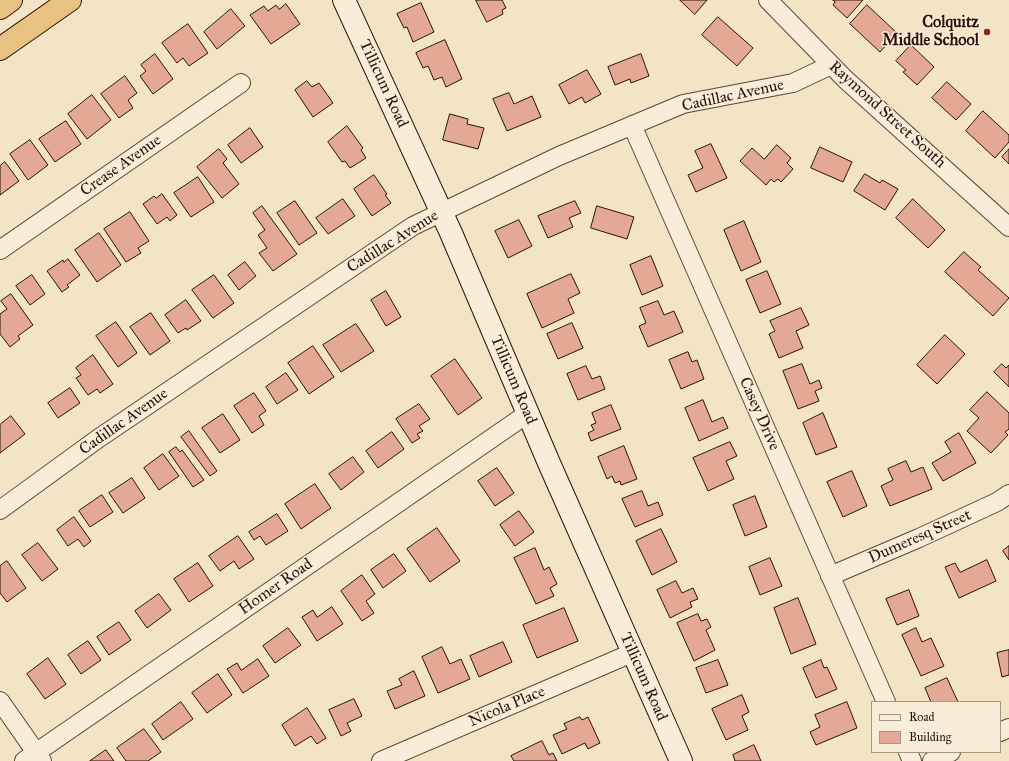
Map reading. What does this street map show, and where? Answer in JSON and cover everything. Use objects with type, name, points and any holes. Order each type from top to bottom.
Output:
[{"type":"highway","points":[[0,8],[11,0]]},
{"type":"highway","points":[[0,49],[70,0]]},
{"type":"main road","name":"Tillicum Road","points":[[344,0],[442,212],[527,414],[681,761]]},
{"type":"street","name":"Raymond Street South","points":[[768,0],[830,65],[1009,227]]},
{"type":"street","name":"Cadillac Avenue","points":[[0,510],[99,438],[413,226],[560,156],[683,104],[793,83],[830,65]]},
{"type":"street","name":"Crease Avenue","points":[[0,250],[241,83]]},
{"type":"street","name":"Casey Drive","points":[[632,125],[886,701]]},
{"type":"street","name":"Homer Road","points":[[34,758],[527,414]]},
{"type":"street","name":"Dumeresq Street","points":[[830,576],[919,538],[997,502],[1009,494]]},
{"type":"street","name":"Nicola Place","points":[[381,761],[632,653]]},
{"type":"street","points":[[0,701],[34,758]]},
{"type":"street","points":[[932,761],[949,753]]},
{"type":"building","points":[[476,0],[502,0],[506,8],[502,10],[503,14],[487,22]]},
{"type":"building","points":[[680,0],[707,0],[695,14]]},
{"type":"building","points":[[833,0],[863,0],[847,18],[833,5],[835,2]]},
{"type":"building","points":[[421,3],[434,32],[413,42],[407,27],[404,28],[397,14]]},
{"type":"building","points":[[286,4],[300,24],[271,44],[250,15],[264,6],[268,11],[276,5],[279,9]]},
{"type":"building","points":[[867,5],[897,33],[880,52],[850,24]]},
{"type":"building","points":[[231,9],[245,26],[217,49],[204,32]]},
{"type":"building","points":[[718,17],[753,48],[737,66],[702,35]]},
{"type":"building","points":[[188,24],[208,53],[189,66],[183,58],[177,63],[162,43]]},
{"type":"building","points":[[445,40],[462,79],[446,87],[442,77],[434,80],[428,66],[423,68],[416,53]]},
{"type":"building","points":[[911,45],[934,67],[917,85],[903,72],[906,70],[896,61]]},
{"type":"building","points":[[155,54],[173,79],[153,94],[140,76],[146,71],[141,65]]},
{"type":"building","points":[[641,54],[649,76],[631,83],[630,79],[615,85],[608,67]]},
{"type":"building","points":[[587,70],[601,94],[585,103],[582,97],[569,104],[559,85]]},
{"type":"building","points":[[125,76],[137,93],[128,100],[133,108],[119,118],[101,94]]},
{"type":"building","points":[[307,81],[312,87],[319,83],[333,103],[313,117],[295,90]]},
{"type":"building","points":[[947,82],[971,104],[956,120],[932,98]]},
{"type":"building","points":[[509,93],[514,104],[532,96],[541,117],[507,131],[493,99]]},
{"type":"building","points":[[92,95],[111,120],[87,139],[68,114]]},
{"type":"building","points":[[983,111],[1009,135],[1009,142],[995,158],[966,131]]},
{"type":"building","points":[[450,114],[468,119],[467,124],[484,128],[478,149],[443,140]]},
{"type":"building","points":[[66,121],[81,144],[55,162],[39,139]]},
{"type":"building","points":[[347,126],[363,148],[361,150],[366,158],[350,168],[345,161],[342,162],[328,142]]},
{"type":"building","points":[[250,128],[263,147],[241,163],[228,145]]},
{"type":"building","points":[[30,140],[48,165],[28,180],[10,154]]},
{"type":"building","points":[[711,144],[727,178],[696,192],[688,175],[703,168],[695,151]]},
{"type":"building","points":[[777,145],[791,158],[787,163],[793,169],[781,182],[778,179],[774,182],[771,179],[766,185],[740,161],[752,148],[764,159]]},
{"type":"building","points":[[820,147],[852,162],[843,182],[811,168]]},
{"type":"building","points":[[219,149],[227,159],[223,163],[239,184],[222,198],[197,167]]},
{"type":"building","points":[[1009,149],[1009,164],[1002,157]]},
{"type":"building","points":[[5,162],[19,181],[0,195],[0,166]]},
{"type":"building","points":[[865,174],[880,183],[882,180],[898,189],[885,210],[854,191]]},
{"type":"building","points":[[374,175],[387,194],[385,195],[391,203],[372,216],[354,189]]},
{"type":"building","points":[[198,177],[214,202],[191,217],[174,193]]},
{"type":"building","points":[[162,194],[177,215],[170,221],[167,217],[157,224],[143,204],[154,196],[156,198]]},
{"type":"building","points":[[343,199],[355,216],[328,234],[316,218]]},
{"type":"building","points":[[913,199],[945,230],[928,248],[896,218]]},
{"type":"building","points":[[295,201],[317,233],[299,245],[277,213]]},
{"type":"building","points":[[575,201],[581,213],[569,218],[573,227],[548,238],[538,216]]},
{"type":"building","points":[[262,206],[297,254],[273,271],[259,253],[267,248],[258,235],[265,230],[253,213]]},
{"type":"building","points":[[597,206],[634,217],[627,239],[591,228]]},
{"type":"building","points":[[130,212],[149,241],[138,248],[141,253],[126,262],[104,229]]},
{"type":"building","points":[[519,220],[532,246],[508,258],[495,231]]},
{"type":"building","points":[[744,221],[761,262],[741,271],[724,230]]},
{"type":"building","points":[[99,233],[121,265],[97,282],[75,250]]},
{"type":"building","points":[[964,252],[981,267],[978,270],[1009,298],[993,316],[945,272]]},
{"type":"building","points":[[651,256],[663,286],[642,295],[630,265]]},
{"type":"building","points":[[68,259],[80,275],[67,285],[69,287],[62,292],[47,271],[63,260],[64,262]]},
{"type":"building","points":[[245,262],[256,276],[239,290],[228,275]]},
{"type":"building","points":[[767,271],[781,304],[760,313],[746,280]]},
{"type":"building","points":[[571,274],[580,293],[568,299],[574,313],[542,328],[527,294]]},
{"type":"building","points":[[32,275],[45,294],[30,305],[16,286]]},
{"type":"building","points":[[214,275],[234,303],[213,318],[192,290]]},
{"type":"building","points":[[386,291],[401,317],[386,326],[371,300]]},
{"type":"building","points":[[11,294],[33,325],[18,336],[20,339],[10,347],[0,334],[0,314],[7,309],[1,301]]},
{"type":"building","points":[[186,300],[201,321],[187,330],[186,328],[178,333],[165,315]]},
{"type":"building","points":[[658,301],[664,315],[674,311],[683,332],[648,347],[639,326],[646,323],[640,308]]},
{"type":"building","points":[[801,308],[809,325],[796,331],[803,348],[779,358],[769,334],[775,331],[770,321]]},
{"type":"building","points":[[151,313],[170,341],[150,355],[130,327]]},
{"type":"building","points":[[116,322],[137,353],[118,367],[96,336]]},
{"type":"building","points":[[572,323],[583,348],[558,359],[547,334]]},
{"type":"building","points":[[356,324],[374,351],[341,372],[323,345]]},
{"type":"building","points":[[945,335],[965,354],[937,384],[917,365]]},
{"type":"building","points":[[313,346],[334,377],[309,394],[288,363]]},
{"type":"building","points":[[688,352],[692,362],[697,360],[704,379],[681,389],[669,360]]},
{"type":"building","points":[[93,355],[113,384],[100,393],[97,389],[88,395],[76,378],[81,375],[76,368]]},
{"type":"building","points":[[455,359],[482,398],[458,415],[431,376]]},
{"type":"building","points":[[802,364],[810,384],[819,380],[822,388],[815,391],[819,401],[798,409],[783,371]]},
{"type":"building","points":[[1002,364],[1006,368],[1009,365],[1009,387],[994,372]]},
{"type":"building","points":[[586,366],[592,379],[600,376],[605,389],[578,400],[567,374]]},
{"type":"building","points":[[286,373],[298,390],[277,404],[266,387]]},
{"type":"building","points":[[70,388],[80,403],[58,418],[48,403]]},
{"type":"building","points":[[987,392],[1009,413],[1009,429],[1005,432],[1008,435],[991,453],[967,431],[979,418],[970,410]]},
{"type":"building","points":[[254,393],[266,411],[259,416],[264,425],[252,433],[234,406]]},
{"type":"building","points":[[703,400],[712,422],[723,417],[728,428],[699,441],[685,408]]},
{"type":"building","points":[[419,404],[430,419],[419,426],[423,431],[417,434],[420,438],[412,443],[396,419]]},
{"type":"building","points":[[611,405],[621,429],[591,441],[588,433],[594,430],[591,425],[596,423],[592,413]]},
{"type":"building","points":[[823,413],[837,447],[816,455],[803,423]]},
{"type":"building","points":[[223,414],[240,440],[220,453],[202,428]]},
{"type":"building","points":[[11,416],[25,434],[0,453],[0,425]]},
{"type":"building","points":[[189,431],[217,471],[210,476],[181,437]]},
{"type":"building","points":[[392,432],[404,449],[378,468],[366,451]]},
{"type":"building","points":[[959,433],[976,463],[943,481],[932,463],[951,452],[945,442]]},
{"type":"building","points":[[730,442],[737,456],[726,461],[734,479],[708,491],[693,458]]},
{"type":"building","points":[[624,446],[637,479],[621,485],[620,481],[615,483],[612,476],[607,479],[598,457]]},
{"type":"building","points":[[176,447],[180,452],[182,450],[204,480],[193,487],[169,452]]},
{"type":"building","points":[[163,454],[179,476],[159,490],[144,468]]},
{"type":"building","points":[[353,457],[364,472],[341,490],[329,474]]},
{"type":"building","points":[[906,461],[911,472],[923,467],[932,489],[890,506],[881,486],[893,480],[888,469]]},
{"type":"building","points":[[497,468],[514,493],[495,506],[478,481]]},
{"type":"building","points":[[852,471],[867,506],[843,517],[827,482]]},
{"type":"building","points":[[132,478],[145,498],[123,513],[109,493]]},
{"type":"building","points":[[315,484],[331,508],[301,529],[285,504]]},
{"type":"building","points":[[642,491],[648,506],[658,502],[663,515],[635,527],[622,499]]},
{"type":"building","points":[[102,495],[113,512],[90,527],[79,511]]},
{"type":"building","points":[[755,496],[767,527],[745,536],[733,505]]},
{"type":"building","points":[[519,511],[534,532],[515,546],[500,525]]},
{"type":"building","points":[[277,514],[288,531],[266,545],[260,536],[254,540],[249,532]]},
{"type":"building","points":[[74,517],[91,541],[84,547],[78,539],[68,546],[57,530]]},
{"type":"building","points":[[437,528],[460,561],[430,582],[407,549]]},
{"type":"building","points":[[661,529],[677,562],[652,575],[636,541]]},
{"type":"building","points":[[238,536],[254,559],[239,569],[234,561],[220,571],[209,556]]},
{"type":"building","points":[[38,543],[58,569],[42,581],[22,555]]},
{"type":"building","points":[[1009,546],[1009,560],[1003,551]]},
{"type":"building","points":[[535,548],[544,570],[549,567],[557,584],[550,588],[554,596],[536,604],[514,558]]},
{"type":"building","points":[[394,554],[406,571],[383,588],[371,570]]},
{"type":"building","points":[[770,558],[782,586],[760,595],[749,567]]},
{"type":"building","points":[[987,560],[996,581],[959,598],[945,567],[955,563],[960,572]]},
{"type":"building","points":[[7,561],[26,588],[7,602],[0,593],[0,566]]},
{"type":"building","points":[[198,563],[213,586],[189,602],[174,579]]},
{"type":"building","points":[[362,575],[375,594],[366,601],[374,613],[362,621],[341,591]]},
{"type":"building","points":[[676,581],[682,593],[693,588],[698,599],[690,602],[692,607],[670,618],[657,590]]},
{"type":"building","points":[[909,590],[919,616],[897,625],[886,599]]},
{"type":"building","points":[[159,594],[171,610],[147,628],[135,611]]},
{"type":"building","points":[[798,598],[816,644],[791,654],[774,608]]},
{"type":"building","points":[[332,607],[343,624],[317,641],[302,617],[313,610],[317,617]]},
{"type":"building","points":[[564,608],[578,641],[537,658],[523,625]]},
{"type":"building","points":[[698,614],[701,621],[707,619],[711,627],[706,630],[715,650],[694,661],[677,623]]},
{"type":"building","points":[[119,622],[131,640],[109,655],[97,637]]},
{"type":"building","points":[[288,628],[301,645],[275,663],[263,646]]},
{"type":"building","points":[[916,628],[922,642],[931,638],[944,666],[921,676],[902,635]]},
{"type":"building","points":[[88,641],[101,660],[81,674],[68,655]]},
{"type":"building","points":[[503,642],[512,662],[479,677],[470,656]]},
{"type":"building","points":[[442,647],[450,664],[461,659],[470,679],[438,693],[422,657]]},
{"type":"building","points":[[1009,650],[1009,675],[1002,677],[997,653]]},
{"type":"building","points":[[48,658],[66,684],[45,699],[27,674]]},
{"type":"building","points":[[258,659],[269,676],[243,693],[227,669],[237,663],[241,670]]},
{"type":"building","points":[[718,660],[728,685],[706,693],[696,668]]},
{"type":"building","points":[[821,660],[824,668],[827,667],[837,689],[816,698],[803,668]]},
{"type":"building","points":[[414,671],[425,696],[395,709],[387,691],[402,685],[399,679]]},
{"type":"building","points":[[218,674],[232,695],[207,713],[192,693]]},
{"type":"building","points":[[947,678],[958,701],[931,701],[925,688]]},
{"type":"building","points":[[742,695],[749,712],[742,716],[748,730],[726,740],[712,709]]},
{"type":"building","points":[[354,699],[362,716],[347,723],[351,731],[341,736],[329,710]]},
{"type":"building","points":[[181,702],[193,719],[163,740],[152,724]]},
{"type":"building","points":[[847,702],[857,728],[816,745],[810,732],[820,727],[815,715]]},
{"type":"building","points":[[307,708],[326,738],[317,744],[311,736],[295,746],[282,725]]},
{"type":"building","points":[[580,717],[582,720],[588,717],[600,743],[588,749],[585,743],[562,754],[553,735],[567,729],[564,724]]},
{"type":"building","points":[[144,729],[161,752],[148,761],[126,761],[117,748]]},
{"type":"building","points":[[542,741],[549,755],[553,753],[557,761],[514,761],[511,756]]},
{"type":"building","points":[[754,745],[761,761],[735,761],[733,755]]},
{"type":"building","points":[[106,750],[114,761],[90,761]]},
{"type":"place","name":"Colquitz Middle School","points":[[987,32]]}]
